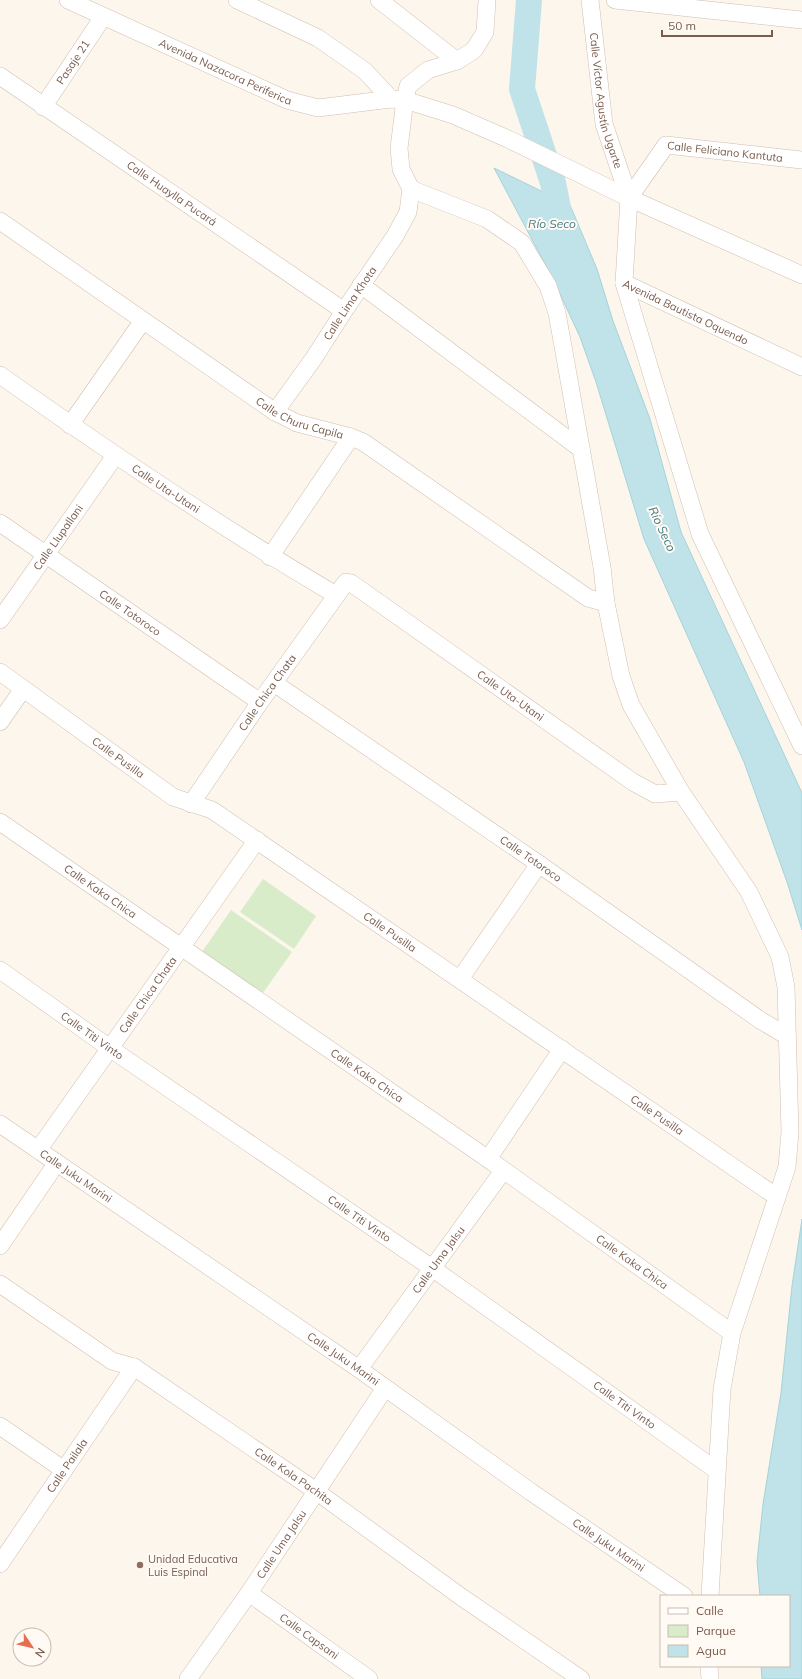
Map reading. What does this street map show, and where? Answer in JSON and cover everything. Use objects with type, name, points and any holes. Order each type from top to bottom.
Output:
[{"type":"street","name":"Avenida Nazacora Periferica","points":[[68,0],[287,100],[318,108],[398,100],[453,115],[508,139],[589,180],[629,198]]},
{"type":"street","name":"Avenida Nazacora Periferica","points":[[236,0],[318,38],[365,71],[398,100]]},
{"type":"street","points":[[379,0],[457,61]]},
{"type":"street","points":[[487,0],[485,32],[474,50],[457,61],[428,70],[408,86],[398,100],[401,170],[411,189],[487,218],[522,243],[535,262],[548,286],[557,313],[602,567],[606,603],[621,676],[632,705],[681,792],[749,892],[780,958],[786,987],[790,1132],[787,1167],[732,1333],[722,1389],[716,1470],[710,1595]]},
{"type":"street","name":"Calle Víctor Agustín Ugarte","points":[[590,0],[604,124],[629,198]]},
{"type":"street","points":[[615,0],[802,20]]},
{"type":"street","name":"Pasaje 21","points":[[43,107],[103,17]]},
{"type":"street","name":"Calle Huaylla Pucará","points":[[0,76],[43,107],[344,311]]},
{"type":"street","name":"Calle Feliciano Kantuta","points":[[629,198],[666,145],[802,160]]},
{"type":"street","name":"Calle Lima Khota","points":[[275,412],[314,358],[395,236],[408,212],[411,189]]},
{"type":"street","points":[[629,198],[802,276]]},
{"type":"street","name":"Avenida Bautista Oquendo","points":[[629,198],[624,283],[802,367]]},
{"type":"street","name":"Calle Churu Capila","points":[[0,221],[142,322],[275,412],[297,423],[351,437],[376,450],[588,598],[606,603]]},
{"type":"street","points":[[624,283],[700,534],[802,746]]},
{"type":"street","points":[[361,286],[581,449]]},
{"type":"street","points":[[70,425],[142,322]]},
{"type":"street","name":"Calle Uta-Utani","points":[[0,375],[115,456],[270,557],[341,589],[358,588],[634,782],[655,794],[681,792]]},
{"type":"street","points":[[270,557],[351,437]]},
{"type":"street","name":"Calle Llupallani","points":[[0,620],[115,456]]},
{"type":"street","name":"Calle Totoroco","points":[[0,523],[260,702]]},
{"type":"street","name":"Calle Chica Chata","points":[[191,804],[260,702],[341,589]]},
{"type":"street","name":"Calle Pusilla","points":[[0,672],[173,797],[212,810],[777,1197]]},
{"type":"street","name":"Calle Totoroco","points":[[274,683],[539,864],[760,1020],[787,1036]]},
{"type":"street","points":[[0,722],[23,689]]},
{"type":"street","name":"Calle Kaka Chica","points":[[0,822],[488,1159],[732,1333]]},
{"type":"street","name":"Calle Chica Chata","points":[[38,1150],[111,1049],[180,946],[257,840]]},
{"type":"street","points":[[460,979],[539,864]]},
{"type":"street","name":"Calle Titi Vinto","points":[[0,970],[111,1049],[432,1268],[716,1470]]},
{"type":"street","points":[[488,1159],[562,1049]]},
{"type":"street","name":"Calle Juku Marini","points":[[0,1124],[56,1164],[359,1369],[531,1492],[683,1595]]},
{"type":"street","points":[[0,1246],[56,1164]]},
{"type":"street","name":"Calle Uma Jalsu","points":[[359,1369],[503,1171]]},
{"type":"street","name":"Calle Kola Pachita","points":[[0,1284],[112,1361],[134,1367],[316,1491],[460,1596],[581,1679]]},
{"type":"street","name":"Calle Pailala","points":[[2,1556],[64,1470],[134,1367]]},
{"type":"street","name":"Calle Uma Jalsu","points":[[188,1679],[249,1593],[385,1388]]},
{"type":"street","points":[[0,1426],[64,1470]]},
{"type":"street","name":"Calle Capsani","points":[[249,1593],[369,1679]]},
{"type":"street","points":[[709,1667],[710,1679]]},
{"type":"green space","points":[[263,879],[316,916],[294,949],[240,912]]},
{"type":"green space","points":[[231,910],[292,952],[255,1004],[195,962]]},
{"type":"water","name":"Río Seco","points":[[494,168],[570,205],[597,269],[613,321],[650,419],[681,532],[802,793],[802,930],[787,882],[744,762],[644,539],[596,382],[580,337],[554,281]]},
{"type":"water","points":[[802,1219],[802,1679],[762,1679],[761,1667],[790,1667],[790,1595],[760,1595],[757,1562],[763,1504],[781,1393],[792,1286]]},
{"type":"waterway","name":"Río Seco","points":[[529,0],[522,89],[553,183],[563,232]]},
{"type":"place","name":"Unidad Educativa Luis Espinal","points":[[140,1565]]}]
